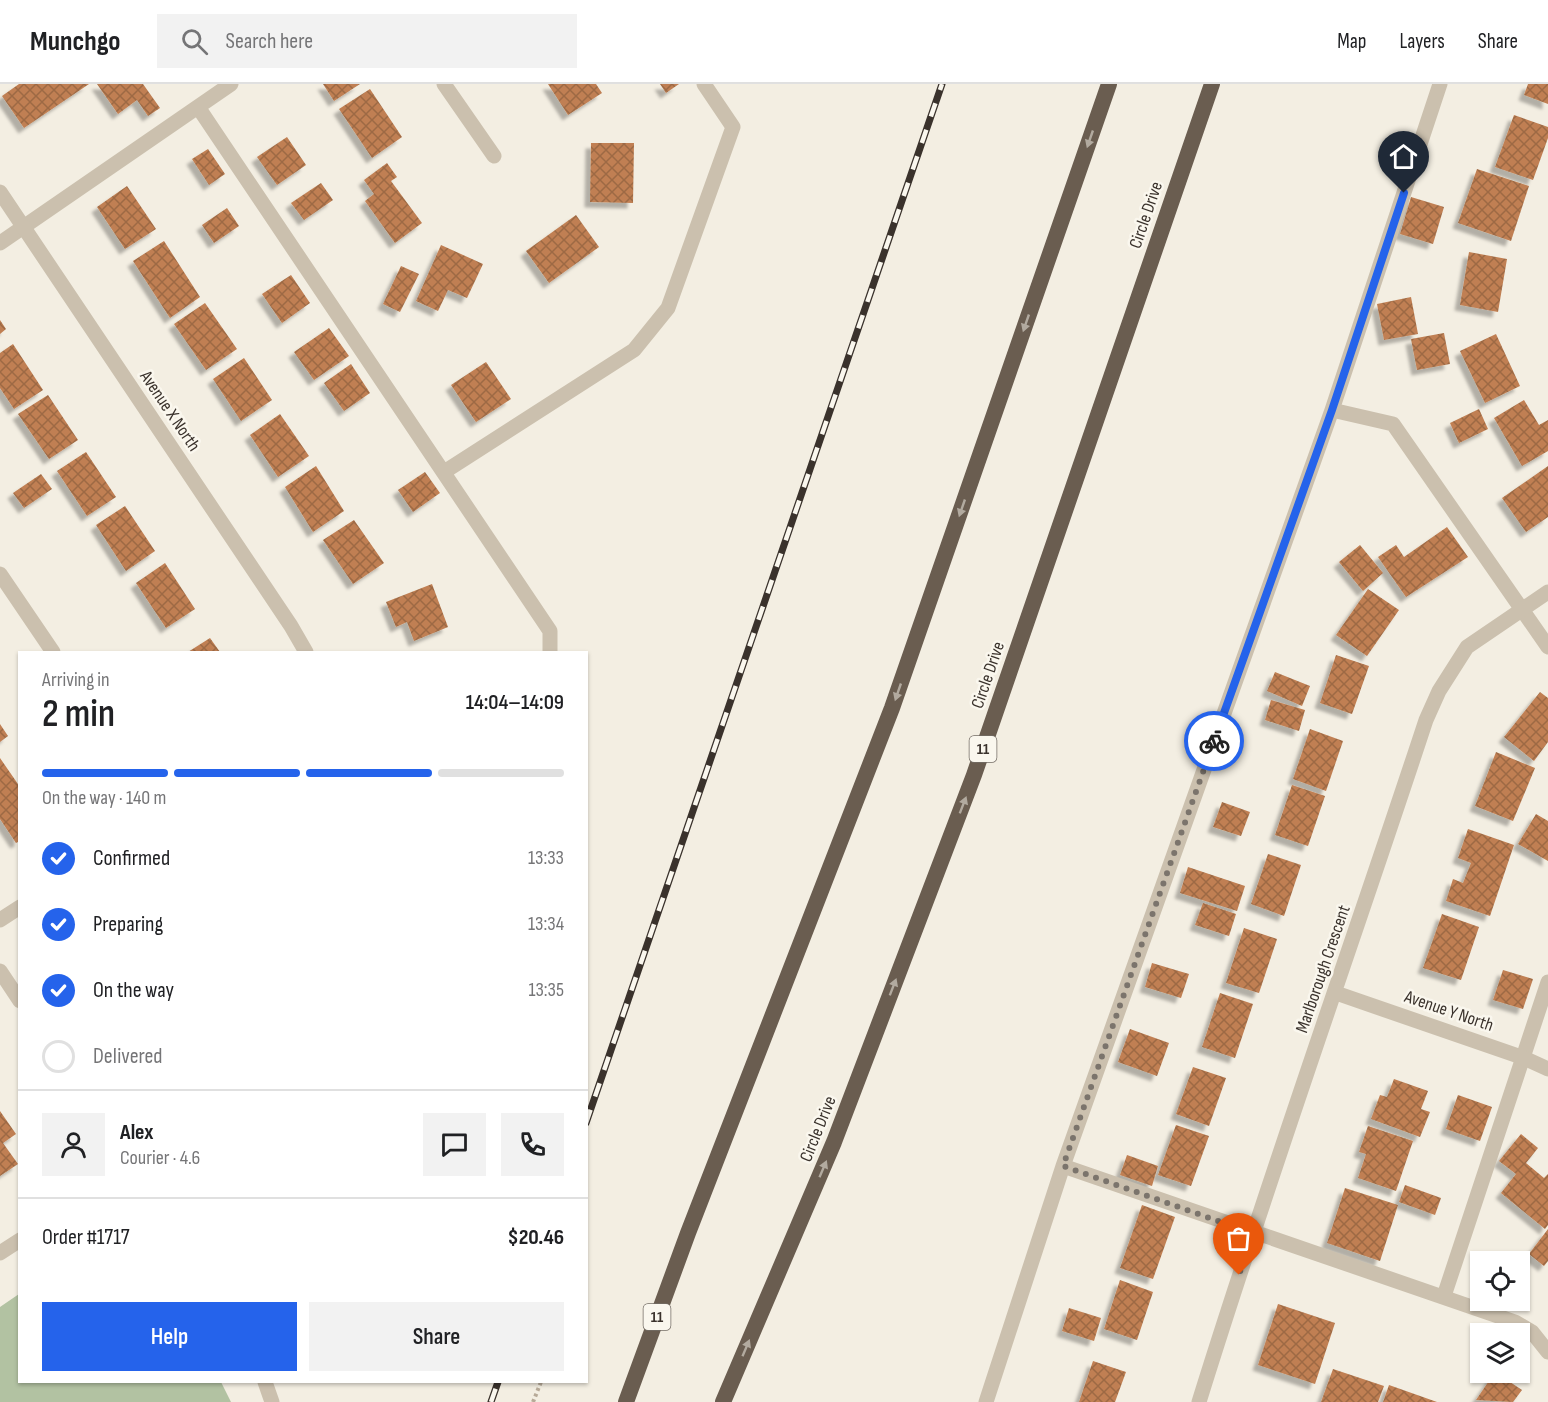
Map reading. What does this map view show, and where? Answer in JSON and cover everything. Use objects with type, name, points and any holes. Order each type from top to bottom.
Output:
[{"type":"highway","name":"11","points":[[626,1402],[688,1233],[892,708],[1109,84]]},
{"type":"highway","name":"Circle Drive","points":[[723,1402],[834,1142],[974,775],[1212,84]]},
{"type":"highway","points":[[615,1402],[688,1233]]},
{"type":"street","points":[[0,243],[231,84]]},
{"type":"street","points":[[444,84],[494,156]]},
{"type":"street","points":[[444,472],[634,350],[668,308],[733,127],[704,84]]},
{"type":"street","points":[[986,1402],[1063,1166],[1332,410],[1440,84]]},
{"type":"street","points":[[198,107],[550,631],[550,651]]},
{"type":"street","name":"Avenue X North","points":[[0,192],[291,626],[305,651]]},
{"type":"street","points":[[1332,410],[1393,424],[1548,647]]},
{"type":"street","points":[[0,574],[52,651]]},
{"type":"street","name":"Marlborough Crescent","points":[[1199,1402],[1252,1233],[1336,993],[1426,720],[1438,691],[1467,647],[1548,592]]},
{"type":"street","points":[[0,920],[18,908]]},
{"type":"street","points":[[0,971],[18,998]]},
{"type":"street","points":[[1444,1296],[1548,982]]},
{"type":"street","name":"Avenue Y North","points":[[1336,993],[1524,1058],[1548,1069]]},
{"type":"street","points":[[1063,1166],[1515,1322],[1532,1332],[1548,1352]]},
{"type":"street","points":[[0,1253],[18,1241]]},
{"type":"street","points":[[265,1383],[272,1402]]},
{"type":"path","points":[[533,1402],[541,1383]]},
{"type":"green space","points":[[18,1295],[18,1383],[222,1383],[231,1402],[0,1402],[0,1307]]},
{"type":"building","points":[[19,84],[89,84],[24,128],[2,96]]},
{"type":"building","points":[[97,84],[143,84],[160,108],[148,116],[137,100],[118,114]]},
{"type":"building","points":[[323,84],[360,84],[334,101]]},
{"type":"building","points":[[548,84],[596,84],[602,93],[568,115]]},
{"type":"building","points":[[660,84],[679,84],[666,93]]},
{"type":"building","points":[[1528,84],[1548,84],[1548,104],[1524,95]]},
{"type":"building","points":[[370,89],[402,137],[372,158],[339,109]]},
{"type":"building","points":[[1514,115],[1548,127],[1548,138],[1533,180],[1495,167]]},
{"type":"building","points":[[287,137],[306,165],[277,185],[257,157]]},
{"type":"building","points":[[591,143],[634,143],[633,203],[590,202]]},
{"type":"building","points":[[208,149],[225,174],[209,185],[192,159]]},
{"type":"building","points":[[387,163],[397,177],[391,181],[422,223],[395,243],[365,201],[374,194],[364,180]]},
{"type":"building","points":[[1477,169],[1529,186],[1511,241],[1458,223]]},
{"type":"building","points":[[321,183],[333,200],[304,220],[291,203]]},
{"type":"building","points":[[127,186],[156,229],[125,249],[97,207]]},
{"type":"building","points":[[1411,197],[1444,207],[1433,244],[1400,234]]},
{"type":"building","points":[[227,208],[239,226],[214,243],[202,225]]},
{"type":"building","points":[[576,215],[599,247],[549,283],[526,251]]},
{"type":"building","points":[[164,241],[200,297],[170,318],[133,261]]},
{"type":"building","points":[[441,245],[483,264],[467,298],[448,290],[438,311],[416,301]]},
{"type":"building","points":[[1469,252],[1507,259],[1498,312],[1460,305]]},
{"type":"building","points":[[401,266],[419,274],[400,312],[383,304]]},
{"type":"building","points":[[291,275],[310,303],[282,323],[262,294]]},
{"type":"building","points":[[1411,297],[1418,334],[1384,340],[1377,304]]},
{"type":"building","points":[[205,303],[237,349],[206,370],[174,324]]},
{"type":"building","points":[[0,320],[6,329],[0,334]]},
{"type":"building","points":[[329,328],[349,356],[314,380],[294,352]]},
{"type":"building","points":[[1444,333],[1450,364],[1417,370],[1411,339]]},
{"type":"building","points":[[1496,334],[1520,386],[1485,403],[1460,351]]},
{"type":"building","points":[[13,344],[43,390],[14,409],[0,388],[0,353]]},
{"type":"building","points":[[244,358],[272,400],[241,421],[213,379]]},
{"type":"building","points":[[486,362],[511,399],[476,422],[451,385]]},
{"type":"building","points":[[351,364],[370,393],[344,411],[324,383]]},
{"type":"building","points":[[48,395],[78,440],[49,459],[18,414]]},
{"type":"building","points":[[1524,400],[1539,425],[1548,420],[1548,451],[1522,466],[1494,418]]},
{"type":"building","points":[[1479,409],[1488,429],[1459,443],[1450,423]]},
{"type":"building","points":[[280,414],[309,456],[278,477],[250,435]]},
{"type":"building","points":[[86,452],[116,497],[87,516],[57,471]]},
{"type":"building","points":[[316,466],[344,511],[313,532],[285,487]]},
{"type":"building","points":[[1548,466],[1548,517],[1526,532],[1502,498]]},
{"type":"building","points":[[425,472],[440,493],[413,512],[398,490]]},
{"type":"building","points":[[41,474],[52,489],[24,508],[13,493]]},
{"type":"building","points":[[125,506],[155,551],[126,571],[96,525]]},
{"type":"building","points":[[354,520],[384,563],[353,584],[323,540]]},
{"type":"building","points":[[1447,527],[1468,557],[1406,597],[1378,557],[1396,545],[1404,557]]},
{"type":"building","points":[[1360,545],[1383,573],[1363,591],[1339,562]]},
{"type":"building","points":[[165,563],[195,609],[166,628],[136,583]]},
{"type":"building","points":[[432,584],[448,627],[414,641],[407,622],[396,627],[386,602]]},
{"type":"building","points":[[1368,589],[1399,610],[1367,656],[1336,635]]},
{"type":"building","points":[[210,638],[219,651],[190,651]]},
{"type":"building","points":[[1336,655],[1369,666],[1352,714],[1320,703]]},
{"type":"building","points":[[1275,672],[1310,686],[1302,706],[1267,691]]},
{"type":"building","points":[[1540,692],[1548,698],[1548,742],[1534,761],[1504,737]]},
{"type":"building","points":[[1271,700],[1305,710],[1299,731],[1265,720]]},
{"type":"building","points":[[0,724],[8,736],[0,742]]},
{"type":"building","points":[[1310,729],[1343,741],[1326,791],[1293,779]]},
{"type":"building","points":[[1496,752],[1535,768],[1513,821],[1475,806]]},
{"type":"building","points":[[0,758],[18,784],[18,842],[16,843],[0,819]]},
{"type":"building","points":[[1292,785],[1325,796],[1308,846],[1275,835]]},
{"type":"building","points":[[1222,802],[1250,812],[1241,836],[1213,827]]},
{"type":"building","points":[[1536,814],[1548,821],[1548,861],[1518,844]]},
{"type":"building","points":[[1468,829],[1514,845],[1490,916],[1446,901],[1453,879],[1463,883],[1471,863],[1458,858]]},
{"type":"building","points":[[1268,854],[1301,865],[1284,916],[1251,904]]},
{"type":"building","points":[[1188,867],[1245,886],[1237,911],[1180,893]]},
{"type":"building","points":[[1203,903],[1236,914],[1229,936],[1195,925]]},
{"type":"building","points":[[1442,914],[1479,927],[1461,980],[1423,968]]},
{"type":"building","points":[[1244,928],[1277,939],[1259,993],[1226,983]]},
{"type":"building","points":[[1152,963],[1189,974],[1181,998],[1145,987]]},
{"type":"building","points":[[1503,970],[1533,979],[1523,1009],[1493,1000]]},
{"type":"building","points":[[1220,993],[1253,1004],[1235,1058],[1202,1047]]},
{"type":"building","points":[[1130,1029],[1169,1043],[1157,1076],[1118,1062]]},
{"type":"building","points":[[1193,1067],[1226,1078],[1209,1126],[1176,1114]]},
{"type":"building","points":[[1394,1079],[1428,1091],[1421,1109],[1430,1112],[1420,1137],[1371,1119],[1380,1095],[1387,1097]]},
{"type":"building","points":[[1458,1095],[1492,1107],[1480,1141],[1446,1129]]},
{"type":"building","points":[[0,1111],[16,1134],[3,1143],[18,1164],[0,1176]]},
{"type":"building","points":[[1176,1125],[1209,1136],[1191,1186],[1158,1175]]},
{"type":"building","points":[[1368,1126],[1413,1141],[1396,1191],[1358,1178],[1366,1154],[1359,1152]]},
{"type":"building","points":[[1521,1134],[1538,1148],[1526,1163],[1544,1178],[1548,1174],[1548,1225],[1545,1229],[1501,1193],[1516,1174],[1499,1161]]},
{"type":"building","points":[[1127,1155],[1158,1166],[1152,1186],[1120,1175]]},
{"type":"building","points":[[1405,1185],[1441,1198],[1435,1215],[1399,1202]]},
{"type":"building","points":[[1345,1188],[1398,1205],[1380,1261],[1327,1243]]},
{"type":"building","points":[[1142,1205],[1175,1217],[1153,1279],[1120,1268]]},
{"type":"building","points":[[1548,1229],[1548,1261],[1544,1266],[1530,1253]]},
{"type":"building","points":[[1120,1280],[1153,1292],[1137,1340],[1104,1329]]},
{"type":"building","points":[[1278,1304],[1335,1323],[1315,1384],[1258,1365]]},
{"type":"building","points":[[1069,1308],[1101,1318],[1094,1341],[1062,1331]]},
{"type":"building","points":[[1093,1361],[1126,1372],[1115,1402],[1079,1402]]},
{"type":"building","points":[[1333,1369],[1384,1386],[1378,1402],[1321,1402]]},
{"type":"building","points":[[1488,1383],[1512,1383],[1522,1390],[1513,1402],[1476,1400]]},
{"type":"building","points":[[1389,1385],[1437,1402],[1383,1402]]},
{"type":"railway","points":[[588,1117],[942,84]]},
{"type":"railway","points":[[491,1402],[498,1383]]},
{"type":"way so far","points":[[1214,741],[1063,1166],[1252,1233],[1239,1275]]},
{"type":"route","points":[[1214,741],[1332,410],[1404,193]]}]
